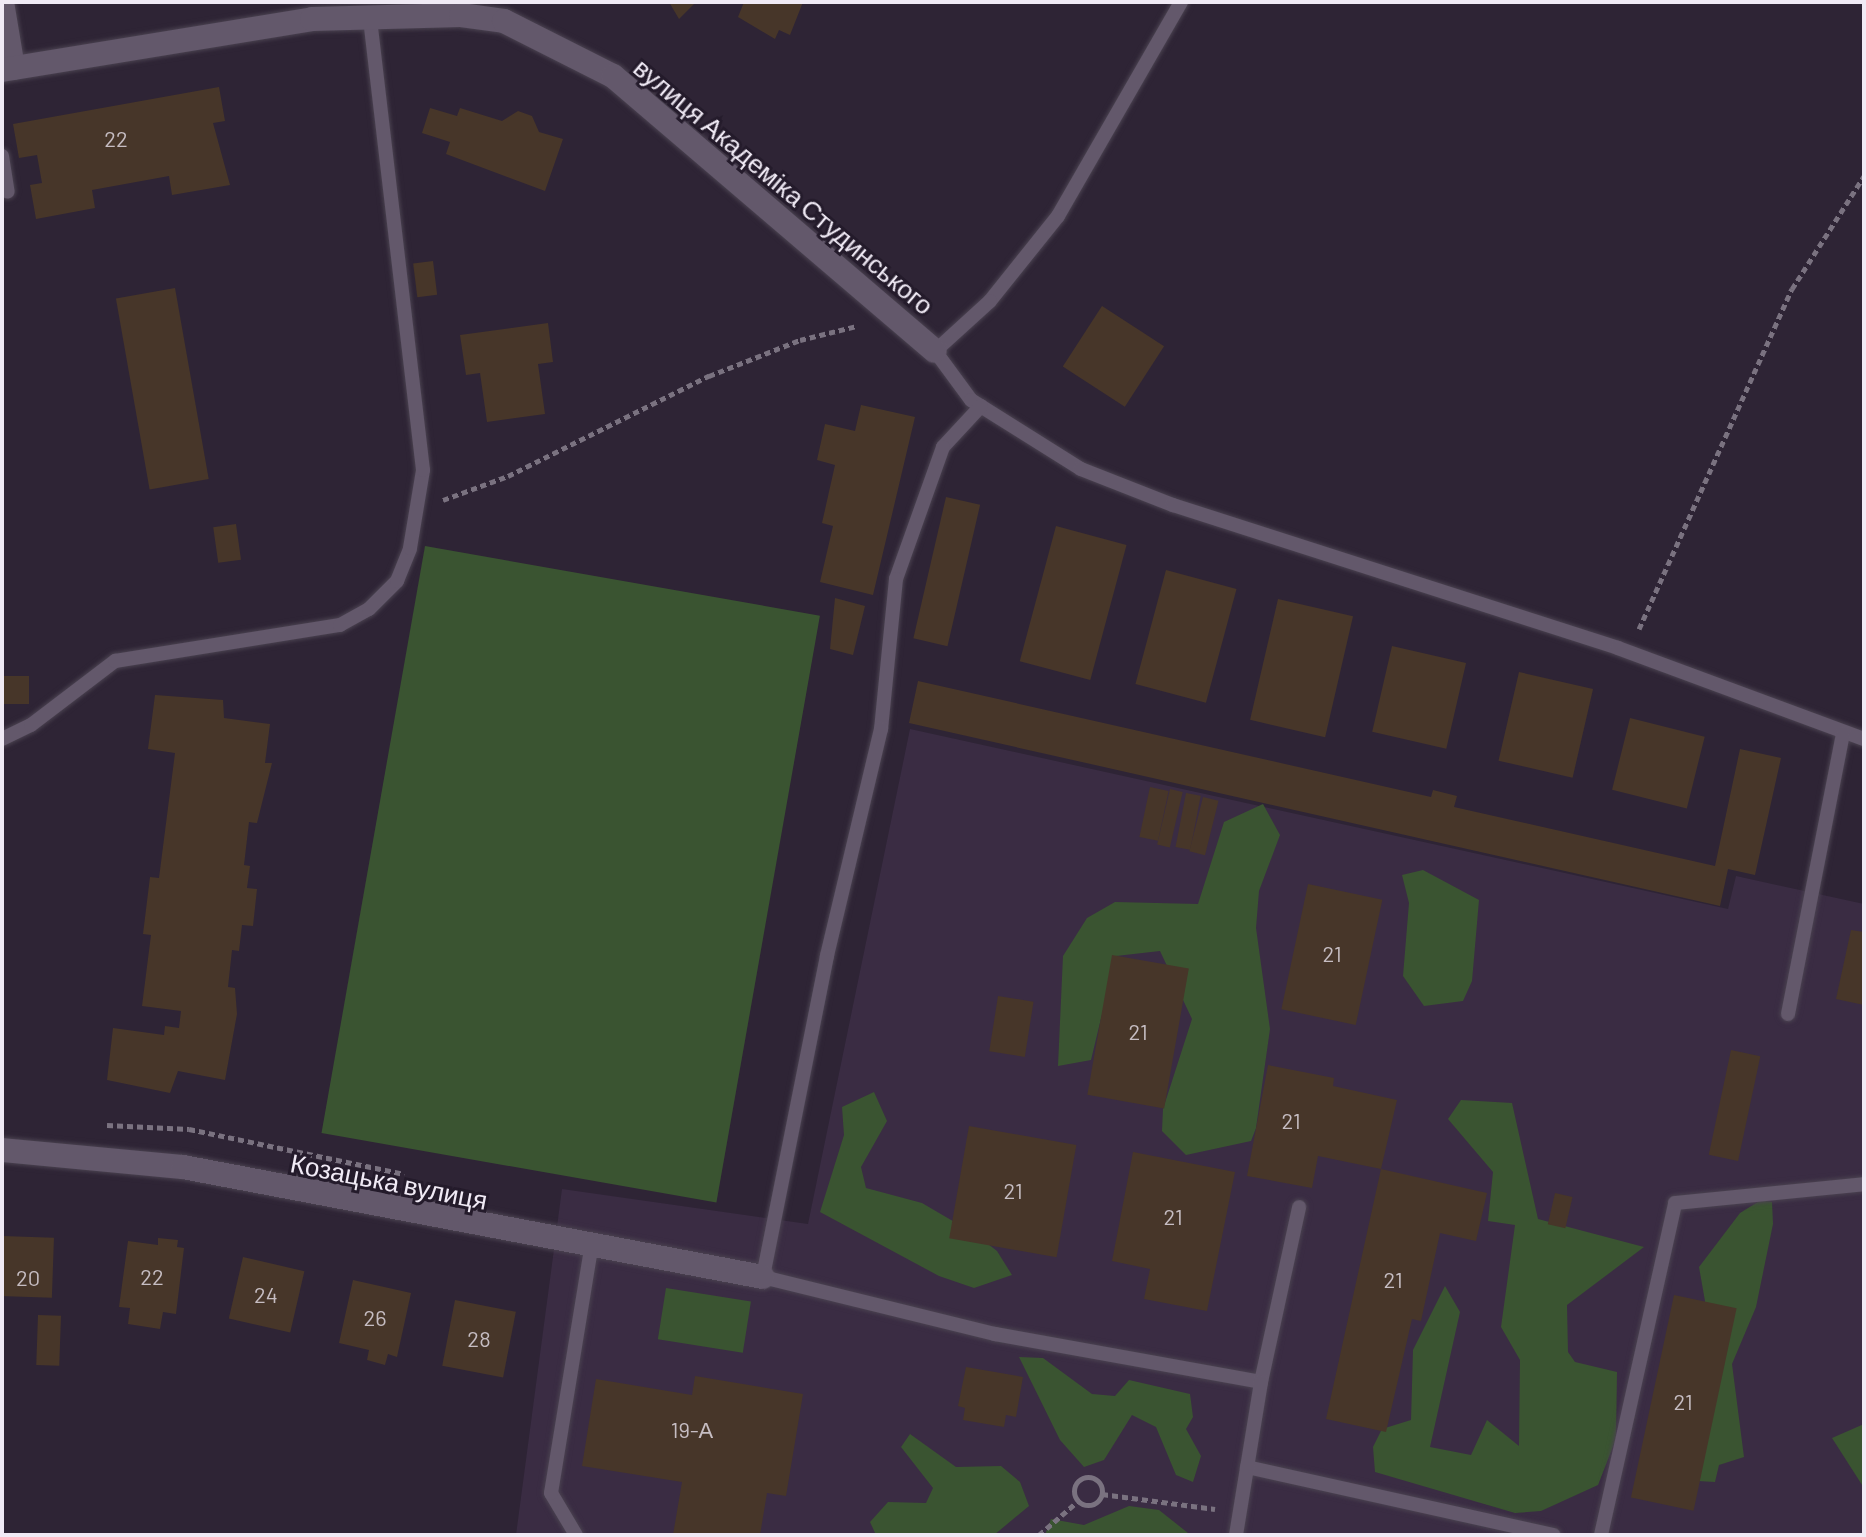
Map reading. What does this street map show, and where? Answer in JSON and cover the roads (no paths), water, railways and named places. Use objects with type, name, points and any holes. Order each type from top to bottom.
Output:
[{"type":"street","points":[[2,2],[8,69]]},
{"type":"street","name":"вулиця Академіка Студинського","points":[[461,15],[484,2]]},
{"type":"street","name":"вулиця Академіка Студинського","points":[[8,69],[312,19],[461,15],[504,21],[613,76],[935,351]]},
{"type":"street","name":"Козацька вулиця","points":[[2,1150],[183,1167],[591,1248],[763,1277]]},
{"type":"lane","points":[[1181,2],[1058,216],[990,301],[935,351],[981,406],[1081,469],[1160,500],[1629,652],[1864,739]]},
{"type":"lane","points":[[2,739],[31,725],[115,661],[285,637],[340,625],[369,609],[397,581],[417,510],[423,470],[417,403],[377,118],[370,19]]},
{"type":"lane","points":[[2,156],[8,192]]},
{"type":"lane","points":[[981,406],[943,447],[896,579],[881,729],[827,956],[763,1277],[995,1334],[1261,1382]]},
{"type":"lane","points":[[1788,1014],[1843,733]]},
{"type":"lane","points":[[1601,1535],[1675,1203],[1864,1184]]},
{"type":"lane","points":[[1236,1535],[1261,1382],[1299,1207]]},
{"type":"lane","points":[[570,1531],[551,1493],[591,1248]]},
{"type":"lane","points":[[1247,1467],[1522,1531],[1554,1535]]}]
